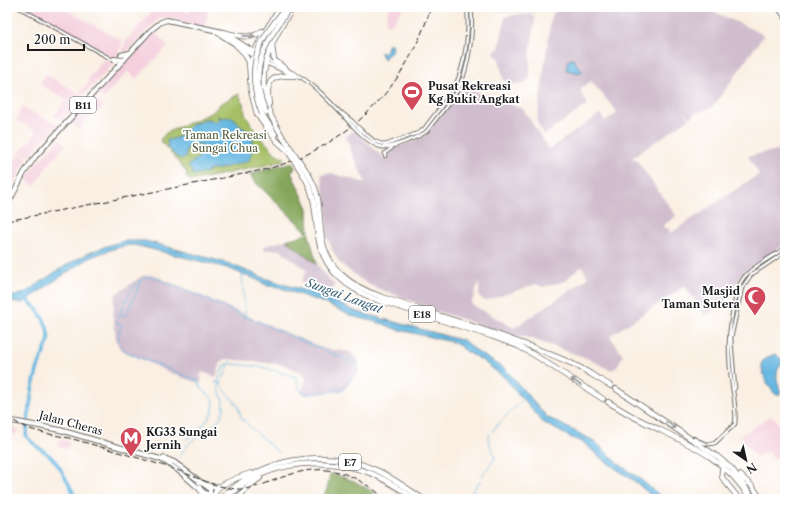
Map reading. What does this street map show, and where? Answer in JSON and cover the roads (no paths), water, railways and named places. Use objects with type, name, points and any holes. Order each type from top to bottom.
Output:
[{"type":"highway","points":[[250,67],[257,45],[281,7]]},
{"type":"highway","name":"E18","points":[[286,7],[264,38],[256,60],[254,70],[256,97],[264,113],[289,151],[303,170],[311,177],[319,202],[321,231],[326,251],[335,268],[348,281],[364,290],[504,337],[575,365],[611,386]]},
{"type":"highway","name":"E18","points":[[289,151],[282,136],[264,113],[258,75],[260,61],[268,41],[276,26],[290,7]]},
{"type":"highway","points":[[263,71],[271,46],[282,23],[294,7]]},
{"type":"highway","points":[[223,32],[253,37],[261,33],[268,26]]},
{"type":"highway","points":[[236,45],[247,57],[250,67],[251,91],[258,114],[272,135],[289,151]]},
{"type":"highway","points":[[257,45],[261,52],[266,52],[271,46]]},
{"type":"highway","points":[[271,46],[274,60],[287,70]]},
{"type":"highway","points":[[250,67],[252,64],[258,62],[261,64],[263,71],[263,87],[267,106],[270,115],[282,136]]},
{"type":"highway","points":[[278,128],[270,107],[268,87],[271,80],[277,76],[294,76]]},
{"type":"highway","name":"E18","points":[[303,170],[313,196],[318,235],[322,252],[334,273],[345,284],[377,300],[518,346],[603,399]]},
{"type":"highway","points":[[616,389],[713,453],[752,486],[761,499]]},
{"type":"highway","points":[[608,402],[639,420],[685,441],[704,452],[723,466],[735,478],[750,499]]},
{"type":"highway","name":"E7","points":[[215,498],[225,497],[248,481],[280,463],[305,459],[328,458],[356,463],[375,470],[392,478],[423,499]]},
{"type":"highway","name":"E7","points":[[270,469],[303,464],[326,463],[342,465],[373,474],[415,499]]},
{"type":"highway","points":[[723,466],[722,478],[733,489],[739,499]]},
{"type":"highway","points":[[199,482],[216,487],[235,479],[270,469]]},
{"type":"highway","points":[[236,499],[270,469]]},
{"type":"highway","points":[[732,469],[754,499]]},
{"type":"highway","points":[[225,497],[221,495],[220,490],[235,479]]},
{"type":"highway","points":[[215,498],[216,490],[224,484]]},
{"type":"highway","points":[[199,488],[203,495],[203,499]]},
{"type":"main road","name":"B11","points":[[7,206],[34,157],[156,25],[163,21],[170,21],[223,32],[254,54]]},
{"type":"main road","name":"B11","points":[[211,30],[254,54]]},
{"type":"main road","points":[[121,54],[130,53]]},
{"type":"main road","points":[[254,54],[266,61]]},
{"type":"main road","points":[[115,69],[115,60],[124,60]]},
{"type":"main road","name":"Jalan Cheras","points":[[7,418],[72,431],[174,462],[210,489],[215,498]]},
{"type":"main road","name":"Jalan Cheras","points":[[32,423],[160,459],[176,468],[199,488],[215,498]]},
{"type":"street","points":[[18,7],[120,64]]},
{"type":"street","points":[[379,146],[389,144],[421,131],[452,90],[458,77],[466,49],[468,17],[467,7]]},
{"type":"street","points":[[266,61],[287,70],[324,95],[360,131],[379,146],[384,148],[393,146],[424,134],[460,86],[470,53],[472,31],[471,7]]},
{"type":"street","points":[[777,7],[785,18]]},
{"type":"street","points":[[266,61],[302,79]]},
{"type":"street","points":[[385,156],[385,153],[393,146]]},
{"type":"street","points":[[684,434],[707,444],[711,444],[735,424],[736,414],[728,339],[737,292],[742,280],[748,272],[785,248]]},
{"type":"street","points":[[733,390],[735,388],[731,338],[742,288],[751,275],[785,252]]},
{"type":"water","points":[[389,44],[392,44],[393,49],[384,59],[380,52],[383,53],[386,51]]},
{"type":"water","points":[[573,59],[582,71],[580,73],[566,70],[568,60]]},
{"type":"water","points":[[218,115],[220,118],[231,117],[235,119],[241,127],[251,133],[253,141],[251,147],[259,148],[251,150],[251,156],[248,161],[219,169],[212,169],[205,173],[192,175],[192,171],[188,166],[199,157],[202,145],[196,144],[189,146],[186,150],[185,157],[182,159],[177,157],[167,147],[168,143],[166,141],[179,137],[192,124],[206,119],[217,122],[219,120]]},
{"type":"water","points":[[124,241],[146,241],[227,263],[267,279],[326,297],[354,311],[460,340],[462,339],[476,351],[505,369],[547,417],[594,441],[619,464],[664,499],[655,499],[637,483],[602,459],[583,442],[572,438],[542,422],[505,378],[460,346],[452,342],[395,329],[384,324],[352,316],[324,303],[278,287],[268,286],[227,268],[143,247],[133,245],[124,246],[91,257],[23,303],[7,301],[7,296],[24,293],[58,270],[93,251]]},
{"type":"water","points":[[776,354],[782,360],[777,375],[781,392],[777,395],[766,380],[762,370],[762,362],[770,356]]},
{"type":"waterway","points":[[242,274],[244,319]]},
{"type":"waterway","points":[[120,315],[126,315],[141,281],[146,277],[154,277],[356,364],[358,369],[355,374]]},
{"type":"waterway","points":[[118,317],[131,290],[140,280]]},
{"type":"waterway","points":[[23,297],[36,308],[44,320],[49,340],[38,367],[32,390],[26,436],[57,464],[76,499]]},
{"type":"waterway","points":[[117,320],[117,323],[122,325],[118,340],[123,349],[198,381],[202,389],[213,399],[214,405],[210,417],[186,440]]},
{"type":"waterway","points":[[230,362],[232,364],[262,367],[296,377],[300,390],[306,394],[342,390],[353,377]]},
{"type":"waterway","points":[[230,362],[221,386],[238,406],[241,417],[245,422],[279,453]]},
{"type":"waterway","points":[[218,382],[224,365],[229,364]]},
{"type":"waterway","points":[[215,382],[221,384]]},
{"type":"waterway","points":[[179,457],[195,438],[220,419],[224,404],[218,384]]},
{"type":"waterway","points":[[493,431],[523,399]]},
{"type":"waterway","points":[[482,476],[495,458],[488,439],[490,434]]},
{"type":"waterway","points":[[466,499],[481,480]]},
{"type":"railway","points":[[7,221],[268,169],[298,158],[325,145],[349,129],[371,109],[390,88],[407,63],[420,36],[431,7]]},
{"type":"railway","points":[[7,415],[19,424],[32,430],[69,438],[118,452],[168,467],[210,483],[228,488],[243,489],[259,486],[296,473],[311,470],[324,470],[349,476],[373,489],[386,499]]},
{"type":"place","name":"Pusat Rekreasi Kg Bukit Angkat","points":[[412,112]]},
{"type":"place","name":"Masjid Taman Sutera","points":[[755,316]]},
{"type":"place","name":"KG33 Sungai Jernih","points":[[131,458]]},
{"type":"park label","name":"Taman Rekreasi Sungai Chua","points":[[225,141]]},
{"type":"water label","name":"Sungai Langat","points":[[344,296]]}]
